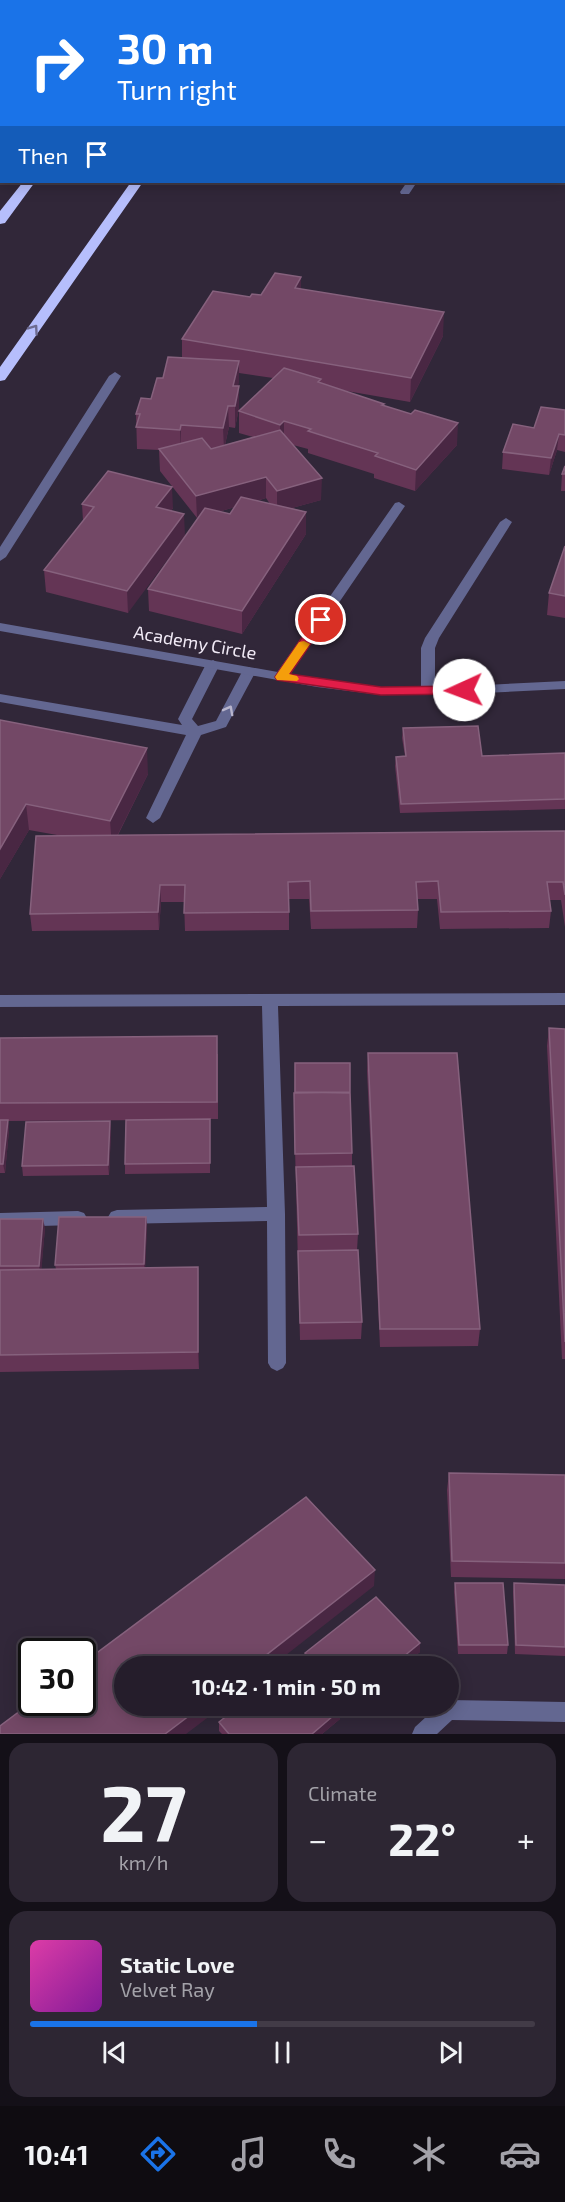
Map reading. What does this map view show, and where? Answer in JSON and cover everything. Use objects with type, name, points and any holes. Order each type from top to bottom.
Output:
[{"type":"highway","points":[[0,220],[28,183]]},
{"type":"highway","points":[[0,377],[136,183]]},
{"type":"street","points":[[405,192],[411,183]]},
{"type":"street","points":[[0,557],[115,376]]},
{"type":"street","points":[[281,677],[399,506]]},
{"type":"street","points":[[428,691],[428,648],[432,638],[506,522]]},
{"type":"street","name":"Academy Circle","points":[[0,627],[281,677],[381,691],[565,685]]},
{"type":"street","points":[[195,732],[185,719],[213,664]]},
{"type":"street","points":[[0,698],[195,732],[221,724],[249,671]]},
{"type":"street","points":[[153,818],[195,732]]},
{"type":"street","points":[[0,1001],[565,999]]},
{"type":"street","points":[[270,1000],[276,1214],[276,1363]]},
{"type":"street","points":[[0,1220],[276,1214]]},
{"type":"street","points":[[422,1734],[448,1710],[565,1712]]},
{"type":"building","points":[[275,273],[301,277],[295,288],[444,312],[411,378],[182,339],[213,291],[250,297],[252,294],[261,295]]},
{"type":"building","points":[[168,357],[239,361],[233,386],[239,386],[235,406],[228,406],[223,428],[181,425],[180,430],[136,427],[140,414],[136,414],[141,398],[151,399],[157,378],[163,378]]},
{"type":"building","points":[[284,368],[321,379],[318,382],[384,404],[382,405],[411,414],[415,410],[458,423],[416,470],[375,456],[378,453],[308,431],[311,429],[284,421],[280,425],[239,411]]},
{"type":"building","points":[[541,407],[565,410],[565,435],[559,434],[551,458],[503,452],[513,424],[534,428]]},
{"type":"building","points":[[280,430],[322,478],[277,491],[266,477],[196,496],[159,449],[202,438],[211,449]]},
{"type":"building","points":[[108,471],[172,487],[156,507],[184,514],[127,591],[44,570],[94,507],[82,504]]},
{"type":"building","points":[[241,497],[306,512],[242,611],[148,589],[205,508],[230,514]]},
{"type":"building","points":[[565,546],[565,596],[549,593]]},
{"type":"building","points":[[0,720],[147,748],[110,821],[26,804],[0,849]]},
{"type":"building","points":[[478,726],[482,756],[565,753],[565,799],[401,804],[396,757],[406,756],[403,728]]},
{"type":"building","points":[[565,831],[565,895],[563,882],[547,882],[551,911],[441,912],[438,881],[416,882],[418,910],[311,911],[310,881],[288,882],[289,912],[184,913],[185,885],[160,885],[158,912],[30,914],[36,836]]},
{"type":"building","points":[[549,1028],[565,1029],[565,1342]]},
{"type":"building","points":[[217,1036],[217,1102],[0,1103],[0,1038]]},
{"type":"building","points":[[368,1053],[457,1053],[480,1329],[380,1329]]},
{"type":"building","points":[[295,1063],[350,1063],[350,1093],[295,1092]]},
{"type":"building","points":[[350,1092],[352,1153],[295,1154],[294,1093]]},
{"type":"building","points":[[210,1119],[210,1163],[125,1164],[126,1120]]},
{"type":"building","points":[[0,1120],[8,1120],[3,1164],[0,1164]]},
{"type":"building","points":[[110,1121],[108,1165],[22,1166],[26,1122]]},
{"type":"building","points":[[354,1166],[358,1234],[299,1235],[296,1167]]},
{"type":"building","points":[[59,1217],[146,1217],[144,1264],[55,1265]]},
{"type":"building","points":[[0,1219],[43,1219],[39,1266],[0,1266]]},
{"type":"building","points":[[358,1250],[362,1322],[300,1323],[298,1251]]},
{"type":"building","points":[[198,1267],[198,1352],[0,1355],[0,1270]]},
{"type":"building","points":[[449,1473],[565,1475],[565,1563],[452,1561]]},
{"type":"building","points":[[306,1497],[375,1570],[265,1656],[114,1656],[114,1716],[189,1716],[165,1734],[0,1734],[0,1726],[18,1712],[18,1716],[96,1716],[96,1654]]},
{"type":"building","points":[[455,1583],[503,1583],[508,1645],[459,1645]]},
{"type":"building","points":[[514,1583],[565,1585],[565,1647],[516,1645]]},
{"type":"building","points":[[376,1597],[420,1643],[404,1656],[308,1656],[305,1653]]},
{"type":"building","points":[[226,1716],[333,1716],[312,1734],[229,1734],[219,1722]]},
{"type":"slow traffic","points":[[292,679],[281,677],[304,644]]},
{"type":"route","points":[[321,620],[281,677],[381,691],[464,690]]}]
